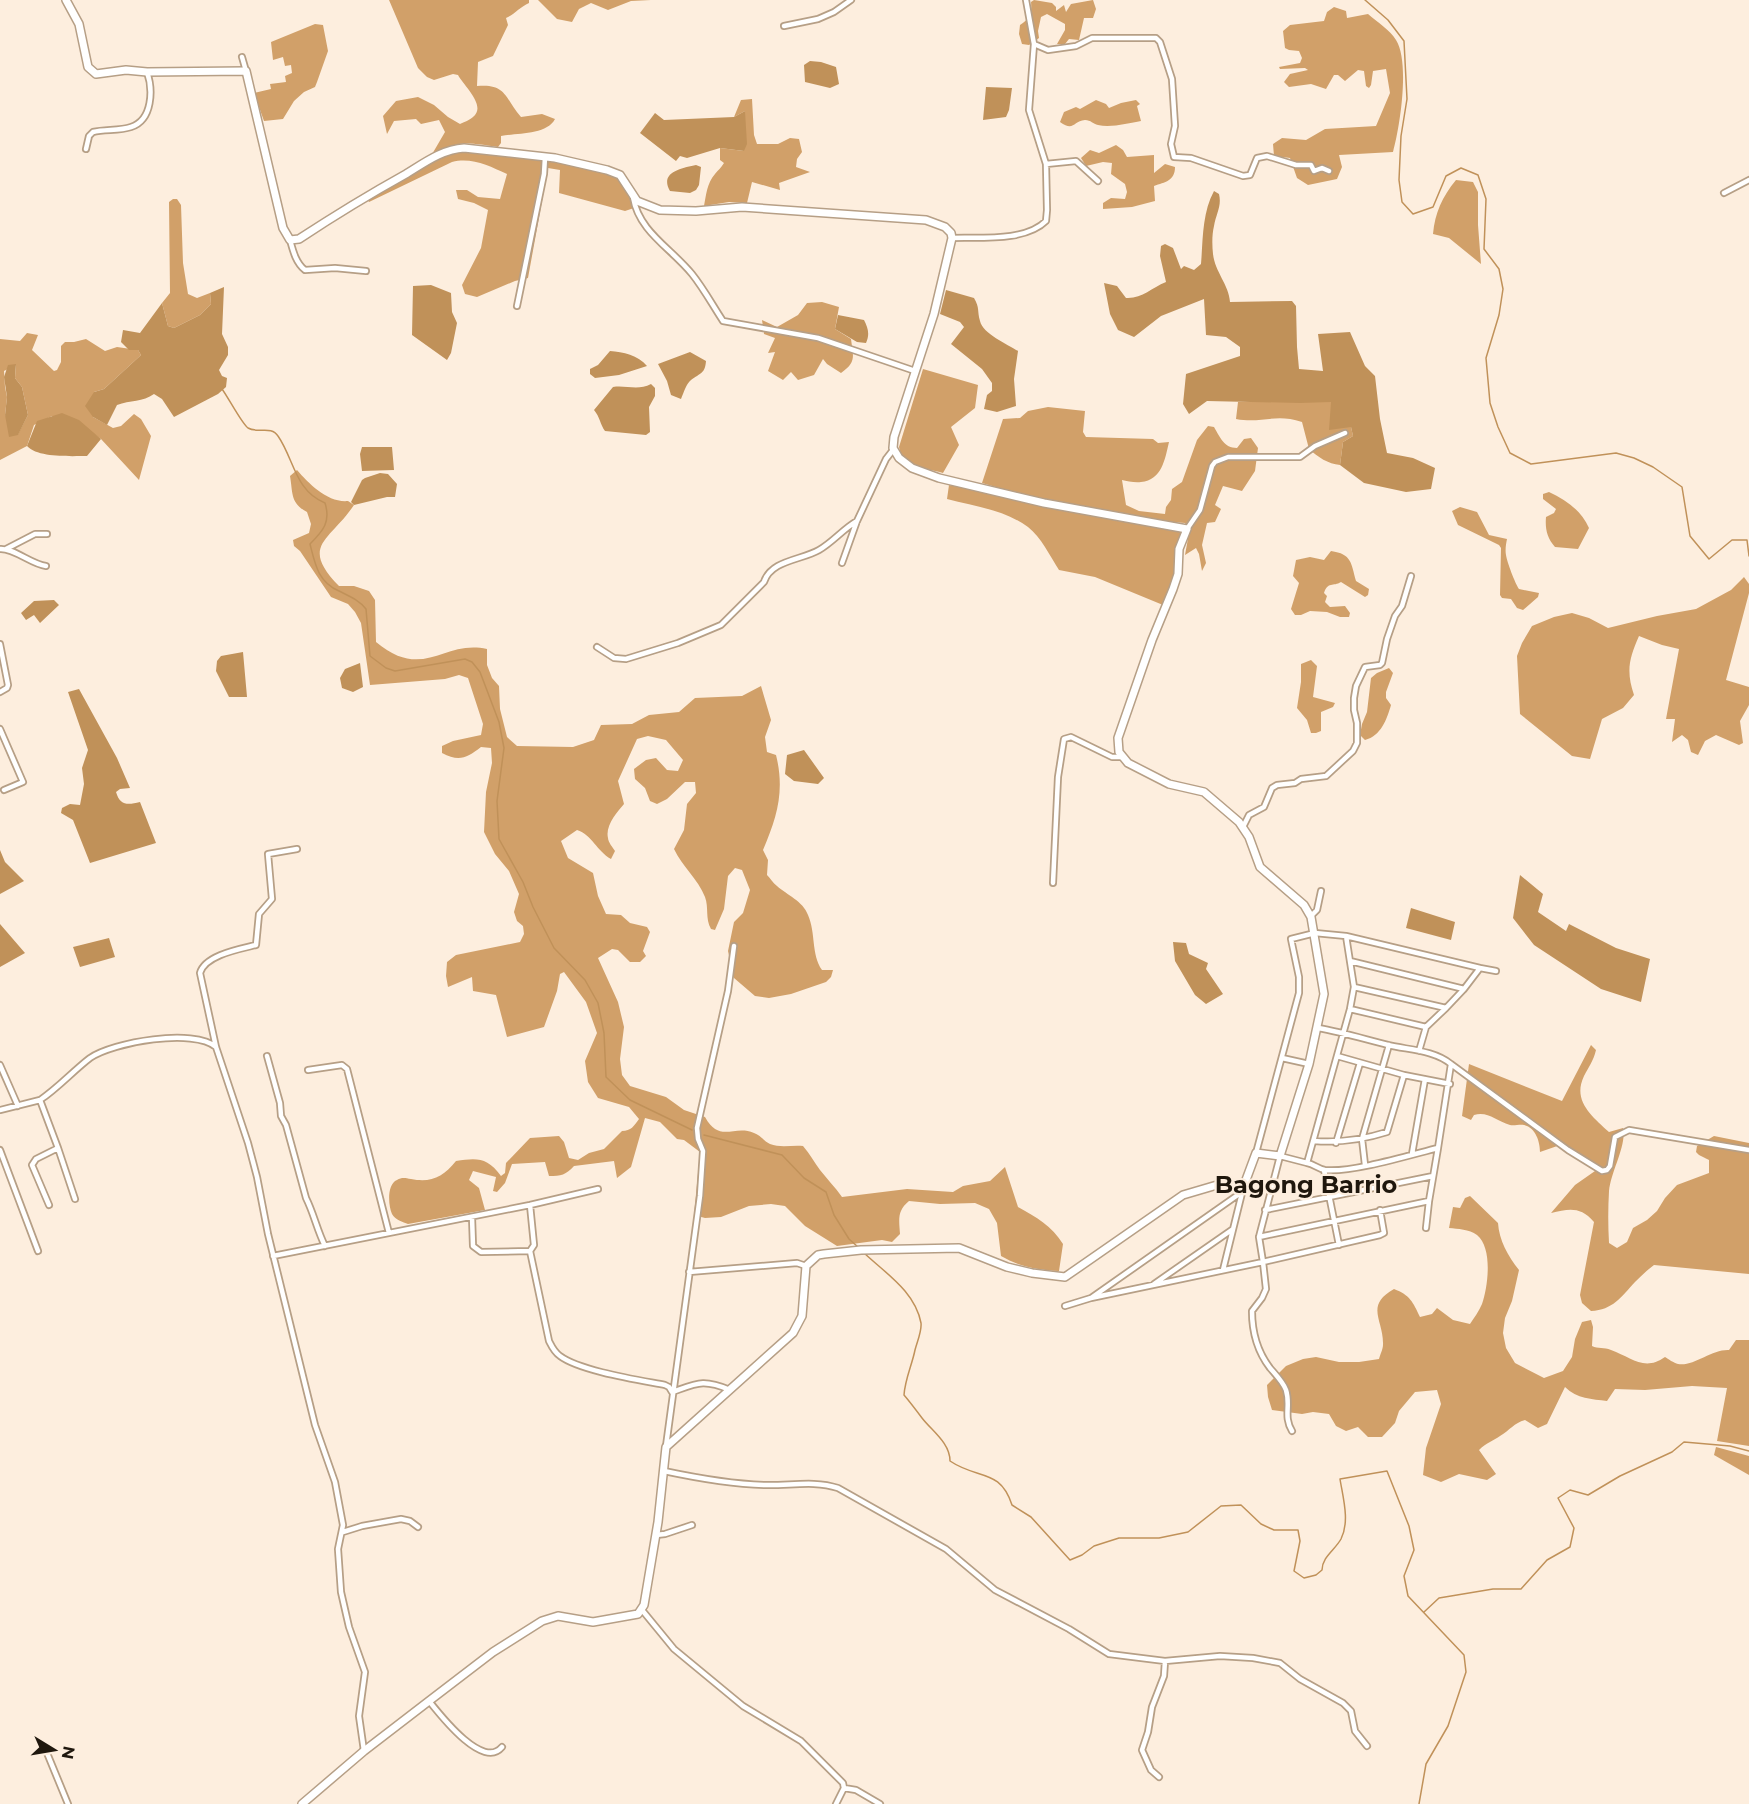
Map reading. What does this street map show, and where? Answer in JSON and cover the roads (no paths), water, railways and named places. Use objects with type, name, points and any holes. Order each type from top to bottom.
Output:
[{"type":"street","points":[[66,0],[79,24],[87,62],[92,72],[98,75],[126,70],[147,72],[246,71]]},
{"type":"street","points":[[784,26],[818,19],[834,12],[851,0]]},
{"type":"street","points":[[952,238],[1019,235],[1046,221],[1046,164],[1029,110],[1034,44],[1026,0]]},
{"type":"street","points":[[1034,44],[1048,50],[1076,46],[1092,38],[1152,36],[1160,42],[1171,72],[1174,126],[1171,144],[1174,157],[1191,158],[1243,176],[1250,175],[1257,158],[1264,156],[1296,165],[1311,165],[1314,171],[1322,168],[1329,171]]},
{"type":"street","points":[[242,57],[283,228],[291,240],[293,253],[301,267],[305,270],[335,268],[366,271]]},
{"type":"street","points":[[86,149],[93,132],[131,127],[141,121],[151,94],[147,72]]},
{"type":"street","points":[[291,240],[298,240],[372,193],[452,149],[476,148],[569,161],[613,171],[623,179],[633,197],[636,212],[645,226],[691,273],[723,321],[818,338],[915,371]]},
{"type":"street","points":[[517,306],[544,174],[545,157]]},
{"type":"street","points":[[1046,164],[1076,161],[1098,181]]},
{"type":"street","points":[[1724,193],[1749,180]]},
{"type":"street","points":[[633,197],[645,205],[667,210],[696,211],[742,207],[926,220],[945,227],[951,233],[952,238],[934,314],[896,431],[893,450],[886,459],[857,521],[842,563]]},
{"type":"street","points":[[1292,1431],[1287,1419],[1289,1401],[1287,1391],[1257,1347],[1252,1311],[1266,1289],[1258,1237],[1280,1156],[1309,1064],[1324,990],[1311,916],[1300,902],[1260,867],[1243,827],[1204,792],[1161,781],[1134,767],[1122,757],[1117,745],[1152,640],[1173,589],[1178,573],[1179,549],[1187,529],[1200,510],[1212,466],[1215,462],[1233,456],[1300,457],[1316,446],[1345,433]]},
{"type":"street","points":[[893,450],[912,468],[956,483],[1044,503],[1187,529]]},
{"type":"street","points":[[597,647],[614,658],[626,659],[678,643],[721,625],[778,566],[819,550],[857,521]]},
{"type":"street","points":[[6,549],[35,534],[47,534]]},
{"type":"street","points":[[0,549],[6,549],[36,564],[46,566]]},
{"type":"street","points":[[1243,827],[1250,814],[1264,807],[1272,788],[1295,783],[1301,779],[1326,776],[1353,752],[1357,743],[1357,723],[1354,710],[1356,686],[1365,667],[1382,663],[1387,639],[1395,616],[1402,606],[1411,576]]},
{"type":"street","points":[[0,644],[8,685],[0,692]]},
{"type":"street","points":[[0,729],[23,782],[4,790]]},
{"type":"street","points":[[1053,883],[1058,777],[1065,739],[1071,737],[1112,757],[1122,757]]},
{"type":"street","points":[[297,849],[268,854],[272,899],[259,914],[256,945],[241,947],[208,962],[201,969],[200,974],[216,1047],[248,1143],[315,1425],[334,1475],[343,1532],[338,1549],[341,1592],[349,1627],[366,1672],[359,1716],[364,1751]]},
{"type":"street","points":[[1311,916],[1317,910],[1321,891]]},
{"type":"street","points":[[1223,1270],[1243,1190],[1256,1153],[1299,993],[1299,977],[1291,939],[1315,933],[1346,936],[1496,971]]},
{"type":"street","points":[[1307,1163],[1350,1009],[1354,987],[1346,936]]},
{"type":"street","points":[[302,1804],[364,1751],[429,1701],[494,1652],[548,1617],[562,1616],[593,1623],[633,1615],[642,1610],[656,1535],[672,1392],[700,1196],[703,1151],[698,1139],[697,1128],[728,991],[734,946]]},
{"type":"street","points":[[1350,961],[1464,989]]},
{"type":"street","points":[[1419,1051],[1426,1027],[1464,989],[1479,968]]},
{"type":"street","points":[[1354,987],[1446,1008]]},
{"type":"street","points":[[1350,1009],[1426,1027]]},
{"type":"street","points":[[1318,1028],[1432,1054],[1452,1064],[1568,1150],[1602,1171],[1607,1170],[1610,1166],[1616,1137],[1629,1130],[1666,1134],[1749,1150]]},
{"type":"street","points":[[0,1110],[40,1100],[91,1058],[111,1048],[178,1037],[204,1039],[216,1047]]},
{"type":"street","points":[[1365,1165],[1362,1139],[1389,1045]]},
{"type":"street","points":[[267,1056],[281,1116],[286,1125],[304,1193],[325,1246]]},
{"type":"street","points":[[1337,1056],[1404,1075],[1450,1084]]},
{"type":"street","points":[[1282,1058],[1309,1064]]},
{"type":"street","points":[[1336,1143],[1360,1063]]},
{"type":"street","points":[[1426,1228],[1452,1064]]},
{"type":"street","points":[[0,1065],[18,1106]]},
{"type":"street","points":[[308,1070],[342,1065],[346,1069],[389,1233]]},
{"type":"street","points":[[1314,1141],[1336,1143],[1388,1132],[1404,1075]]},
{"type":"street","points":[[1412,1154],[1425,1079]]},
{"type":"street","points":[[40,1100],[75,1199]]},
{"type":"street","points":[[49,1205],[32,1165],[36,1159],[58,1148]]},
{"type":"street","points":[[1256,1153],[1280,1156],[1324,1170],[1365,1165],[1438,1148]]},
{"type":"street","points":[[0,1150],[38,1251]]},
{"type":"street","points":[[1324,1170],[1339,1245]]},
{"type":"street","points":[[1265,1210],[1433,1176]]},
{"type":"street","points":[[666,1447],[787,1340],[798,1326],[802,1316],[806,1266],[818,1255],[861,1250],[956,1248],[1007,1267],[1065,1277],[1183,1195],[1217,1185],[1243,1190]]},
{"type":"street","points":[[273,1256],[472,1217],[598,1189]]},
{"type":"street","points":[[1091,1298],[1243,1190]]},
{"type":"street","points":[[1258,1237],[1429,1201]]},
{"type":"street","points":[[530,1205],[534,1245],[530,1251],[549,1341],[555,1352],[566,1360],[603,1372],[665,1385],[672,1392]]},
{"type":"street","points":[[1065,1306],[1091,1298],[1263,1262],[1384,1233],[1380,1210]]},
{"type":"street","points":[[472,1217],[473,1246],[476,1250],[481,1252],[530,1251]]},
{"type":"street","points":[[1151,1286],[1233,1229]]},
{"type":"street","points":[[689,1272],[797,1263],[806,1266]]},
{"type":"street","points":[[672,1392],[699,1382],[714,1384],[730,1390]]},
{"type":"street","points":[[664,1471],[710,1480],[766,1485],[820,1483],[838,1488],[946,1548],[995,1590],[1069,1629],[1109,1654],[1165,1661],[1220,1656],[1253,1658],[1280,1664],[1300,1679],[1344,1703],[1351,1711],[1355,1731],[1366,1746]]},
{"type":"street","points":[[343,1532],[401,1519],[410,1521],[418,1527]]},
{"type":"street","points":[[656,1535],[692,1525]]},
{"type":"street","points":[[642,1610],[674,1649],[743,1706],[801,1741],[842,1783],[844,1788]]},
{"type":"street","points":[[1159,1777],[1150,1770],[1142,1750],[1152,1707],[1164,1676],[1165,1661]]},
{"type":"street","points":[[429,1701],[451,1728],[479,1750],[492,1754],[498,1752],[502,1747]]},
{"type":"street","points":[[47,1753],[68,1804]]},
{"type":"street","points":[[836,1804],[844,1788]]},
{"type":"street","points":[[844,1788],[856,1790],[880,1804]]},
{"type":"waterway","points":[[1365,0],[1388,20],[1404,41],[1407,99],[1401,136],[1399,180],[1402,202],[1413,214],[1433,207],[1446,176],[1461,168],[1478,175],[1486,199],[1484,249],[1499,269],[1503,289],[1499,315],[1486,358],[1490,403],[1510,453],[1531,464],[1616,453],[1634,458],[1653,467],[1682,487],[1690,536],[1709,559],[1732,540],[1747,540],[1749,556]]},
{"type":"waterway","points":[[222,389],[248,428],[272,431],[278,436],[301,483],[315,498],[325,503],[327,510],[325,526],[310,544],[314,559],[318,572],[326,583],[357,601],[366,609],[370,656],[386,668],[395,671],[465,659],[472,662],[480,672],[499,722],[504,748],[497,801],[499,839],[523,882],[554,948],[585,980],[598,1003],[604,1033],[606,1077],[630,1100],[692,1130]]},
{"type":"waterway","points":[[704,1135],[782,1155],[804,1178],[826,1192],[834,1215],[849,1239],[858,1247]]},
{"type":"waterway","points":[[863,1252],[906,1292],[918,1312],[921,1323],[920,1333],[904,1395],[944,1443],[950,1461],[960,1467],[987,1476],[1001,1485],[1012,1505],[1031,1517],[1070,1560],[1094,1546],[1119,1538],[1159,1538],[1188,1532],[1221,1506],[1241,1505],[1261,1524],[1274,1530],[1298,1530],[1300,1541],[1294,1571],[1304,1578],[1316,1575],[1322,1570],[1324,1561],[1344,1532],[1345,1509],[1340,1479],[1387,1471],[1409,1526],[1414,1550],[1404,1576],[1408,1596],[1464,1655],[1466,1672],[1448,1726],[1426,1764],[1419,1804]]},
{"type":"waterway","points":[[1424,1612],[1439,1598],[1493,1589],[1521,1589],[1547,1560],[1570,1547],[1574,1528],[1558,1498],[1570,1490],[1588,1495],[1620,1476],[1672,1452],[1684,1442],[1730,1446],[1749,1451]]},
{"type":"district","name":"Bagong Barrio","points":[[1306,1184]]}]
